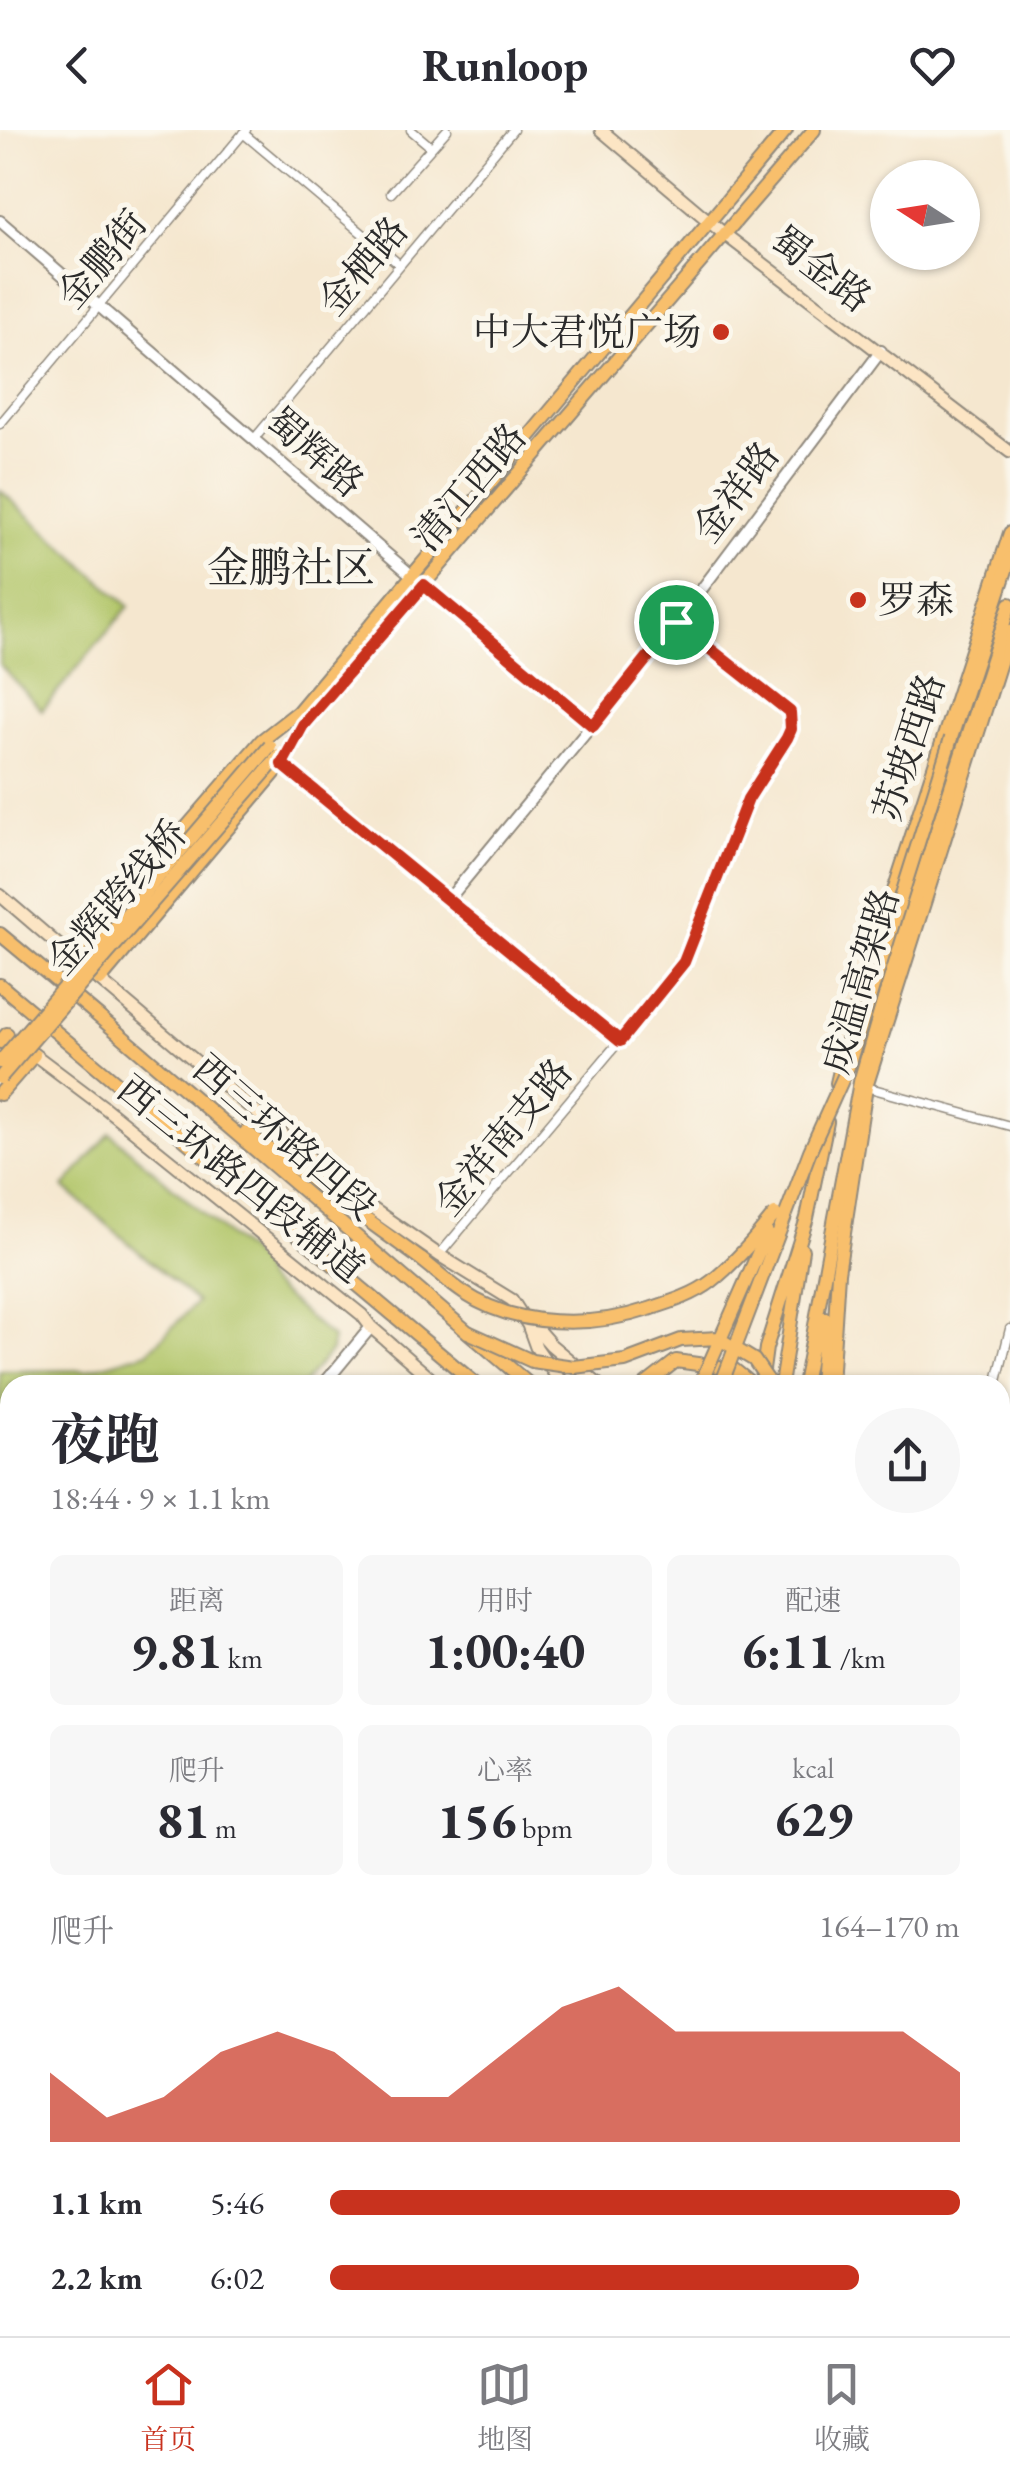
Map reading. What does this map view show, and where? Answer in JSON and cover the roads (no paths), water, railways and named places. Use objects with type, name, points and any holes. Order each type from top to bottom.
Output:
[{"type":"main road","name":"蜀金路","points":[[601,130],[709,222],[1010,452]]},
{"type":"main road","name":"清江西路","points":[[301,718],[412,575],[786,130]]},
{"type":"main road","name":"清江西路","points":[[74,958],[262,740],[301,718],[424,585],[814,130]]},
{"type":"main road","name":"苏坡西路","points":[[759,1375],[807,1218],[852,1020],[1010,532]]},
{"type":"main road","points":[[725,1375],[810,1151],[848,1067],[1010,558]]},
{"type":"main road","name":"成温高架路","points":[[806,1375],[860,1082],[898,950],[1010,604]]},
{"type":"main road","name":"苏坡西路","points":[[832,1375],[838,1274],[866,1087],[1010,632]]},
{"type":"main road","points":[[100,980],[277,755],[301,718]]},
{"type":"main road","name":"金辉跨线桥","points":[[0,1062],[277,755]]},
{"type":"main road","name":"金辉跨线桥","points":[[0,1078],[277,755]]},
{"type":"main road","name":"西三环路四段辅道","points":[[0,895],[360,1200],[512,1300],[551,1345],[587,1375]]},
{"type":"main road","name":"西三环路四段","points":[[0,934],[187,1089],[400,1278],[518,1375]]},
{"type":"main road","name":"西三环路四段","points":[[0,984],[465,1375]]},
{"type":"main road","name":"西三环路四段辅道","points":[[2,1034],[104,1106],[362,1315],[371,1328],[426,1375]]},
{"type":"main road","points":[[0,1094],[34,1054]]},
{"type":"main road","points":[[187,1089],[466,1295],[494,1307],[557,1321],[591,1322],[632,1315],[710,1282],[744,1252],[775,1214]]},
{"type":"main road","points":[[704,1375],[775,1214],[810,1151]]},
{"type":"main road","points":[[783,1375],[807,1218]]},
{"type":"main road","points":[[821,1375],[830,1258]]},
{"type":"main road","name":"西三环路四段辅道","points":[[518,1308],[555,1375]]},
{"type":"main road","points":[[468,1332],[532,1361],[574,1367],[625,1361],[681,1340],[718,1338],[754,1360],[765,1375]]},
{"type":"main road","points":[[434,1349],[456,1375]]},
{"type":"main road","points":[[658,1375],[676,1361],[733,1369],[742,1375]]},
{"type":"street","points":[[410,130],[431,147]]},
{"type":"street","points":[[391,194],[447,130]]},
{"type":"street","name":"金栖路","points":[[255,438],[513,130]]},
{"type":"street","points":[[243,131],[400,266]]},
{"type":"street","name":"金鹏街","points":[[0,424],[243,131]]},
{"type":"street","name":"蜀辉路","points":[[0,221],[593,726]]},
{"type":"street","name":"金祥路","points":[[448,900],[676,622],[880,351]]},
{"type":"street","name":"金祥南支路","points":[[439,1255],[684,962],[748,799],[791,729],[790,712],[783,704],[676,622]]},
{"type":"street","points":[[277,755],[620,1041]]},
{"type":"street","points":[[866,1087],[1010,1126]]},
{"type":"street","points":[[331,1375],[371,1328]]},
{"type":"street","points":[[998,1375],[1010,1329]]},
{"type":"place","name":"中大君悦广场","points":[[721,332]]},
{"type":"place","name":"罗森","points":[[858,600]]},
{"type":"district","name":"金鹏社区","points":[[291,567]]}]
